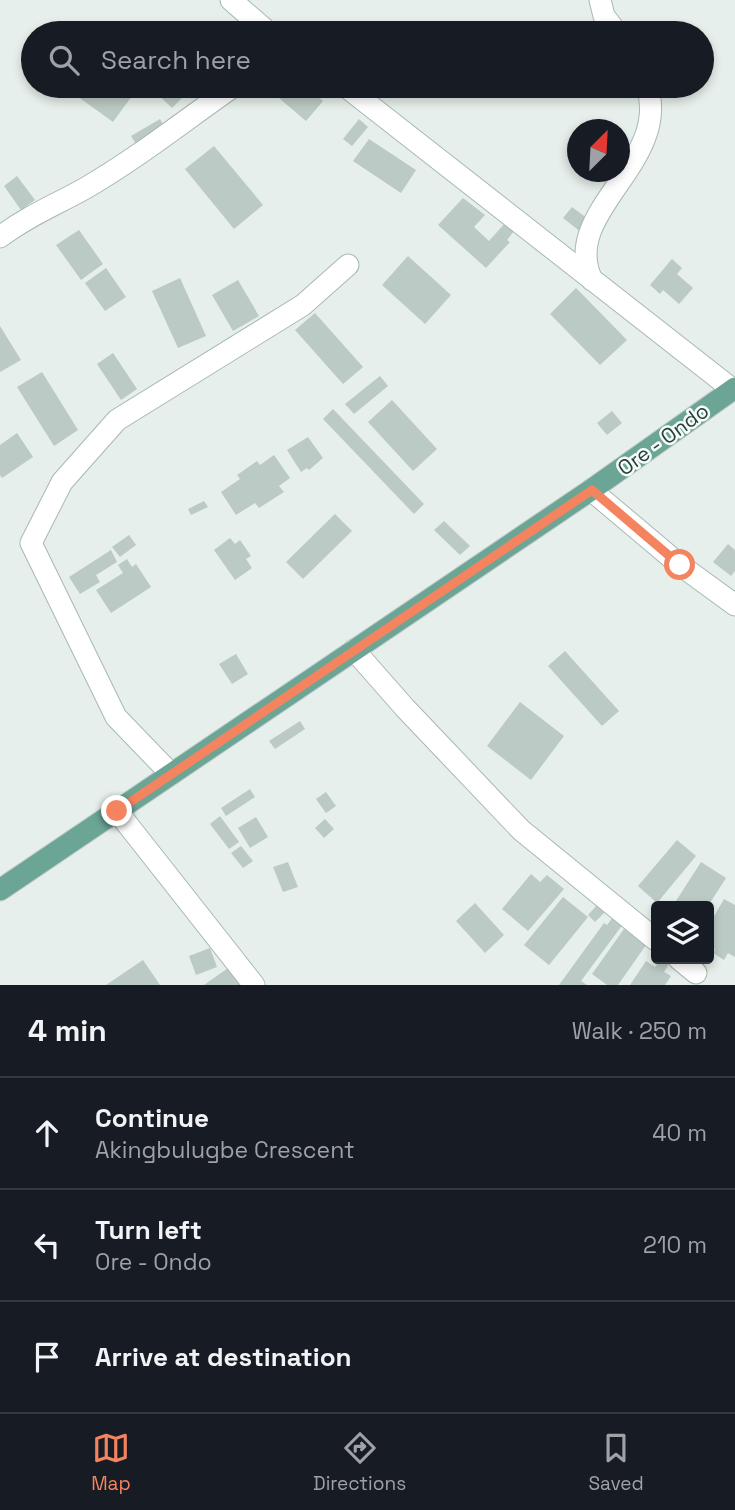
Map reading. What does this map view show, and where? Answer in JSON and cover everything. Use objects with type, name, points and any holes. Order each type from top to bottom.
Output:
[{"type":"main road","name":"Ore - Ondo","points":[[0,890],[592,490],[734,388]]},
{"type":"street","points":[[231,0],[255,21]]},
{"type":"street","points":[[600,0],[608,21]]},
{"type":"street","points":[[0,237],[19,223],[83,189],[145,150],[217,98]]},
{"type":"street","points":[[360,98],[734,388]]},
{"type":"street","points":[[592,280],[586,267],[592,228],[600,209],[640,152],[650,126],[652,98]]},
{"type":"street","points":[[171,774],[116,717],[31,543],[62,482],[117,420],[303,305],[348,265]]},
{"type":"street","points":[[592,490],[680,565],[735,604]]},
{"type":"street","points":[[354,650],[521,830],[651,936]]},
{"type":"street","points":[[117,811],[254,985]]},
{"type":"street","points":[[685,964],[696,973]]},
{"type":"building","points":[[80,98],[130,98],[113,122]]},
{"type":"building","points":[[162,98],[182,98],[172,108]]},
{"type":"building","points":[[279,98],[320,98],[323,101],[306,121]]},
{"type":"building","points":[[160,119],[167,131],[139,149],[131,136]]},
{"type":"building","points":[[359,119],[368,127],[352,146],[343,139]]},
{"type":"building","points":[[369,139],[416,170],[401,193],[353,161]]},
{"type":"building","points":[[214,146],[263,205],[234,229],[185,169]]},
{"type":"building","points":[[17,176],[35,200],[21,210],[4,186]]},
{"type":"building","points":[[463,198],[485,215],[474,227],[489,241],[505,223],[514,231],[507,240],[510,242],[486,268],[438,225]]},
{"type":"building","points":[[572,207],[591,221],[582,233],[563,218]]},
{"type":"building","points":[[79,230],[103,264],[81,280],[56,245]]},
{"type":"building","points":[[408,256],[451,295],[425,324],[382,285]]},
{"type":"building","points":[[672,259],[682,268],[677,274],[693,288],[679,304],[663,290],[660,294],[650,285]]},
{"type":"building","points":[[106,268],[126,297],[105,311],[85,283]]},
{"type":"building","points":[[180,278],[206,336],[178,348],[152,291]]},
{"type":"building","points":[[238,280],[259,316],[233,331],[212,295]]},
{"type":"building","points":[[576,288],[627,340],[600,365],[550,314]]},
{"type":"building","points":[[315,313],[363,367],[343,384],[295,330]]},
{"type":"building","points":[[0,326],[21,360],[0,372]]},
{"type":"building","points":[[113,353],[137,389],[121,400],[97,364]]},
{"type":"building","points":[[42,372],[78,430],[54,446],[17,387]]},
{"type":"building","points":[[380,376],[388,386],[354,414],[345,404]]},
{"type":"building","points":[[392,400],[437,449],[413,471],[368,422]]},
{"type":"building","points":[[333,409],[424,504],[414,514],[323,419]]},
{"type":"building","points":[[612,411],[622,423],[607,435],[597,423]]},
{"type":"building","points":[[17,433],[33,457],[2,478],[0,445]]},
{"type":"building","points":[[308,437],[323,458],[309,470],[307,468],[301,472],[287,450]]},
{"type":"building","points":[[274,455],[290,478],[279,486],[284,492],[259,508],[255,503],[236,515],[221,492],[240,479],[237,475],[257,461],[260,465]]},
{"type":"building","points":[[204,501],[208,507],[191,515],[188,509]]},
{"type":"building","points":[[335,514],[352,531],[303,579],[286,562]]},
{"type":"building","points":[[444,521],[470,546],[460,555],[434,530]]},
{"type":"building","points":[[129,535],[136,545],[120,557],[112,547]]},
{"type":"building","points":[[230,538],[235,544],[240,540],[251,556],[246,559],[252,568],[235,580],[214,550]]},
{"type":"building","points":[[728,544],[735,550],[735,571],[731,576],[713,562]]},
{"type":"building","points":[[111,550],[117,562],[96,575],[100,582],[80,594],[69,577]]},
{"type":"building","points":[[127,559],[132,567],[136,564],[151,587],[111,613],[96,590],[123,573],[118,565]]},
{"type":"building","points":[[565,651],[619,711],[602,726],[548,666]]},
{"type":"building","points":[[236,654],[248,674],[232,684],[219,664]]},
{"type":"building","points":[[520,702],[564,736],[531,780],[487,746]]},
{"type":"building","points":[[300,721],[305,729],[275,749],[269,741]]},
{"type":"building","points":[[250,789],[255,797],[226,816],[221,808]]},
{"type":"building","points":[[326,792],[336,806],[326,813],[316,799]]},
{"type":"building","points":[[220,816],[239,842],[229,849],[210,824]]},
{"type":"building","points":[[256,817],[268,837],[250,848],[238,828]]},
{"type":"building","points":[[325,819],[334,829],[324,838],[315,828]]},
{"type":"building","points":[[677,840],[696,856],[659,901],[655,901],[638,886]]},
{"type":"building","points":[[241,846],[253,861],[243,868],[231,853]]},
{"type":"building","points":[[288,862],[298,887],[283,892],[273,867]]},
{"type":"building","points":[[701,862],[726,878],[711,901],[676,901]]},
{"type":"building","points":[[531,874],[540,882],[547,875],[564,889],[528,931],[502,909]]},
{"type":"building","points":[[563,897],[588,917],[549,965],[524,945]]},
{"type":"building","points":[[724,899],[735,905],[735,957],[728,953],[724,960],[714,954],[714,916]]},
{"type":"building","points":[[475,903],[504,935],[485,953],[456,921]]},
{"type":"building","points":[[597,905],[605,912],[595,922],[588,915]]},
{"type":"building","points":[[616,913],[626,920],[581,981],[587,985],[559,985],[604,923],[607,925]]},
{"type":"building","points":[[624,929],[646,945],[618,985],[607,985],[592,974]]},
{"type":"building","points":[[210,948],[217,967],[196,975],[189,956]]},
{"type":"building","points":[[143,960],[160,985],[106,985]]},
{"type":"building","points":[[646,961],[655,967],[657,964],[669,964],[664,972],[671,976],[665,985],[630,985]]},
{"type":"building","points":[[228,968],[240,985],[204,985]]},
{"type":"route","points":[[117,811],[592,490],[680,565]]}]
